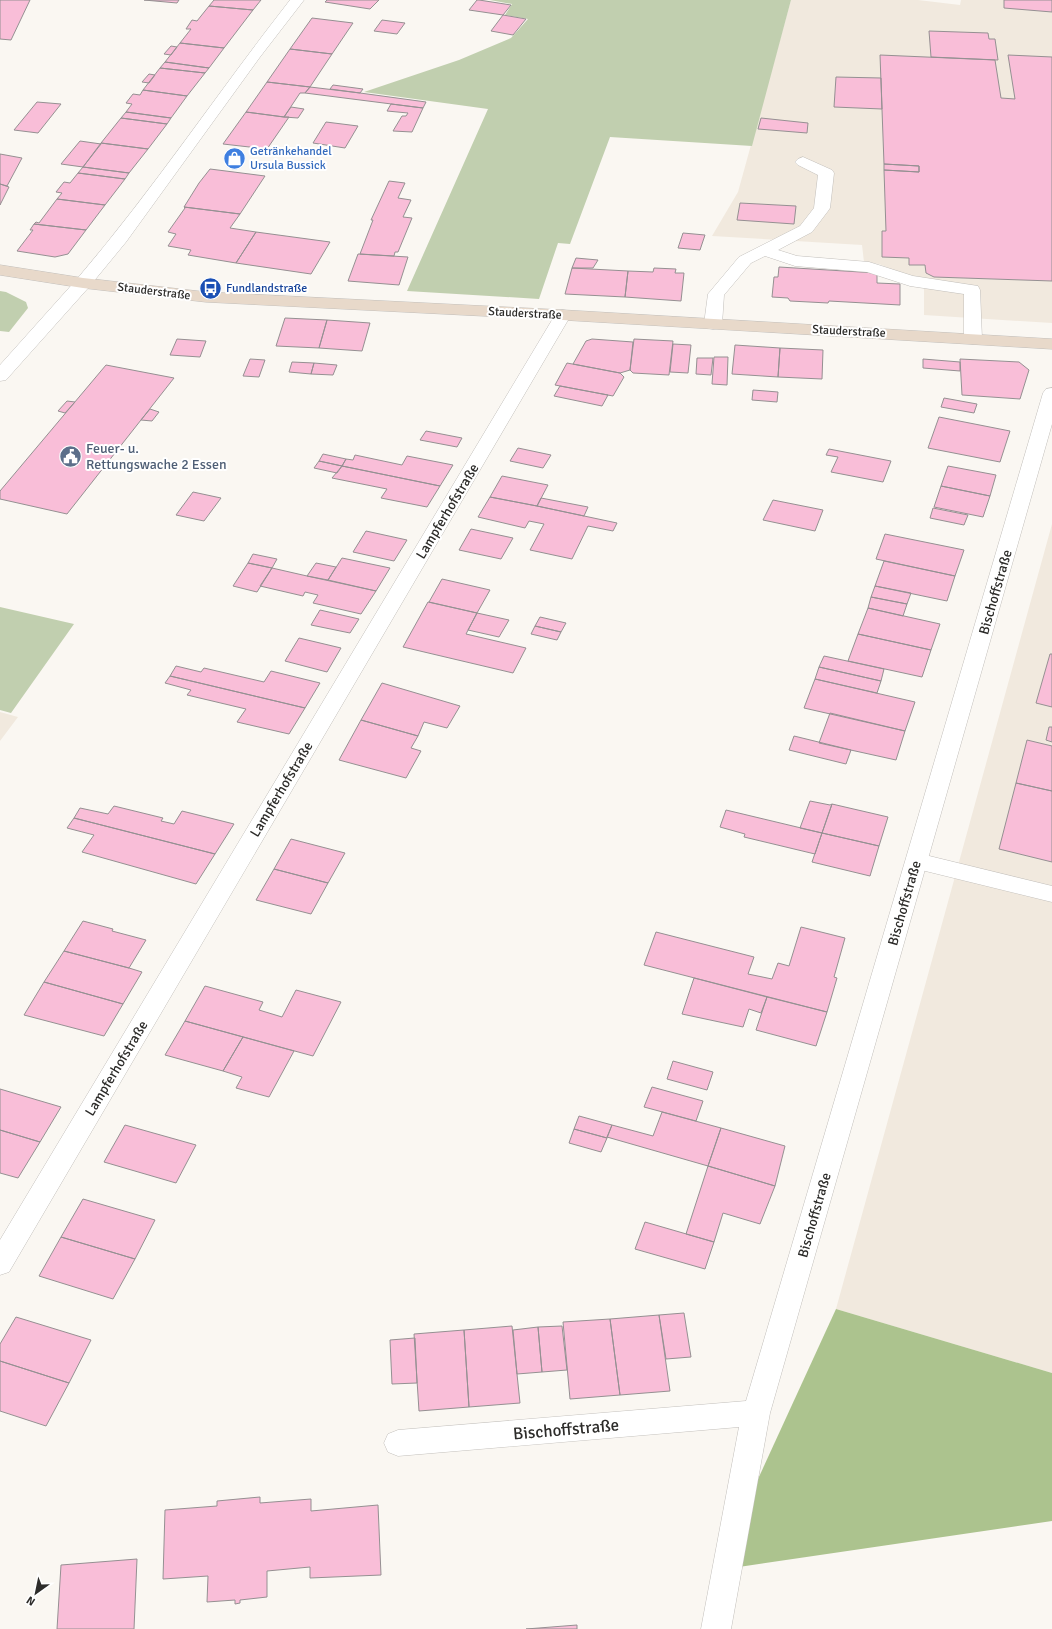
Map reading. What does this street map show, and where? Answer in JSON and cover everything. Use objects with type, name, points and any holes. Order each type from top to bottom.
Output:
[{"type":"main road","name":"Stauderstraße","points":[[0,270],[84,283],[206,297],[563,315],[1052,344]]},
{"type":"street","points":[[0,376],[84,283],[120,240],[255,54],[298,0]]},
{"type":"street","points":[[713,324],[716,294],[745,260],[806,229],[822,208],[826,173],[804,162]]},
{"type":"street","points":[[764,250],[795,261],[870,266],[910,281],[972,290],[973,339]]},
{"type":"street","name":"Lampferhofstraße","points":[[0,1264],[563,315]]},
{"type":"street","name":"Bischoffstraße","points":[[716,1629],[756,1413],[1052,394]]},
{"type":"street","points":[[917,861],[1052,894]]},
{"type":"street","name":"Bischoffstraße","points":[[398,1443],[756,1413]]},
{"type":"shaded area","points":[[791,0],[918,0],[960,5],[961,0],[1052,0],[1052,323],[924,315],[924,283],[879,264],[864,262],[862,245],[712,236],[738,192]]},
{"type":"shaded area","points":[[1052,524],[1052,1373],[836,1309]]},
{"type":"shaded area","points":[[0,712],[18,717],[0,741]]},
{"type":"green space","points":[[490,0],[791,0],[752,146],[610,137],[570,244],[558,243],[539,299],[407,291],[488,109],[364,92],[459,60],[511,38],[528,19],[505,15],[512,4]]},
{"type":"green space","points":[[0,291],[6,292],[26,302],[28,308],[9,332],[0,331]]},
{"type":"green space","points":[[0,607],[74,624],[11,713],[0,710]]},
{"type":"green space","points":[[836,1309],[1052,1373],[1052,1521],[732,1568],[741,1516]]},
{"type":"building","points":[[0,0],[30,0],[11,40],[0,39]]},
{"type":"building","points":[[144,0],[179,0],[177,3]]},
{"type":"building","points":[[214,0],[261,0],[253,10],[209,6]]},
{"type":"building","points":[[327,0],[379,0],[370,9],[325,2]]},
{"type":"building","points":[[477,0],[511,5],[503,15],[469,10]]},
{"type":"building","points":[[1004,0],[1052,0],[1052,12],[1004,8]]},
{"type":"building","points":[[209,6],[253,10],[224,48],[180,43],[191,29],[186,29],[192,20],[197,21]]},
{"type":"building","points":[[503,15],[526,19],[513,35],[491,31]]},
{"type":"building","points":[[312,18],[353,23],[332,54],[290,49]]},
{"type":"building","points":[[382,20],[405,23],[397,34],[374,31]]},
{"type":"building","points":[[929,31],[988,33],[989,39],[995,39],[998,60],[931,57]]},
{"type":"building","points":[[180,43],[224,48],[209,68],[165,62]]},
{"type":"building","points":[[171,46],[177,47],[171,55],[164,54]]},
{"type":"building","points":[[290,49],[332,54],[310,87],[267,82]]},
{"type":"building","points":[[880,55],[995,60],[1001,98],[1015,99],[1008,55],[1052,57],[1052,281],[934,277],[926,273],[925,265],[909,265],[909,258],[882,257],[882,231],[886,231],[884,170],[919,172],[919,166],[884,164]]},
{"type":"building","points":[[165,62],[209,68],[205,73],[160,68]]},
{"type":"building","points":[[160,68],[205,73],[187,96],[143,90]]},
{"type":"building","points":[[149,74],[155,75],[149,83],[142,82]]},
{"type":"building","points":[[836,77],[881,78],[882,109],[834,107]]},
{"type":"building","points":[[267,82],[310,87],[305,93],[300,93],[284,117],[246,112]]},
{"type":"building","points":[[333,85],[363,89],[360,93],[330,89]]},
{"type":"building","points":[[310,87],[426,102],[423,108],[305,93]]},
{"type":"building","points":[[143,90],[187,96],[171,118],[126,112],[132,104],[126,103],[133,94],[140,95]]},
{"type":"building","points":[[37,102],[61,104],[38,133],[14,130]]},
{"type":"building","points":[[391,104],[423,108],[412,132],[393,131],[402,116],[406,116],[408,113],[387,111]]},
{"type":"building","points":[[291,107],[304,109],[298,118],[284,117]]},
{"type":"building","points":[[126,112],[171,118],[167,124],[121,118]]},
{"type":"building","points":[[246,112],[289,117],[267,149],[223,144]]},
{"type":"building","points":[[121,118],[167,124],[148,149],[101,143]]},
{"type":"building","points":[[761,118],[808,123],[807,133],[758,129]]},
{"type":"building","points":[[326,122],[358,126],[345,148],[313,143]]},
{"type":"building","points":[[80,141],[101,144],[83,167],[61,164]]},
{"type":"building","points":[[101,143],[148,149],[129,173],[83,167]]},
{"type":"building","points":[[0,154],[22,158],[7,186],[0,184]]},
{"type":"building","points":[[884,164],[919,166],[919,172],[884,170]]},
{"type":"building","points":[[83,167],[129,173],[125,179],[78,173]]},
{"type":"building","points":[[210,169],[265,176],[240,214],[184,207]]},
{"type":"building","points":[[78,173],[125,179],[105,205],[57,199],[62,193],[56,192],[64,182],[70,183]]},
{"type":"building","points":[[389,181],[405,183],[398,198],[411,200],[403,217],[412,218],[398,252],[395,252],[394,256],[360,254],[373,220],[371,220]]},
{"type":"building","points":[[0,184],[9,187],[0,205]]},
{"type":"building","points":[[57,199],[105,205],[86,230],[34,224],[36,222],[39,223]]},
{"type":"building","points":[[740,203],[796,206],[794,224],[737,220]]},
{"type":"building","points":[[184,207],[240,214],[230,228],[256,232],[236,263],[188,255],[191,250],[168,246],[176,234],[168,232],[185,208]]},
{"type":"building","points":[[34,224],[86,230],[68,254],[55,257],[17,251],[33,230],[30,230]]},
{"type":"building","points":[[256,232],[330,242],[311,274],[236,263]]},
{"type":"building","points":[[683,233],[705,235],[700,250],[678,248]]},
{"type":"building","points":[[358,254],[408,257],[399,285],[348,281]]},
{"type":"building","points":[[576,258],[598,260],[593,268],[572,268]]},
{"type":"building","points":[[779,267],[877,273],[877,283],[900,284],[900,305],[829,301],[828,303],[790,301],[788,298],[772,297],[774,277],[778,277]]},
{"type":"building","points":[[572,268],[628,271],[625,297],[565,294]]},
{"type":"building","points":[[654,268],[676,269],[675,273],[684,273],[681,301],[625,297],[628,271],[653,272]]},
{"type":"building","points":[[285,318],[327,320],[319,348],[276,346]]},
{"type":"building","points":[[327,320],[370,323],[362,351],[319,348]]},
{"type":"building","points":[[177,339],[206,341],[200,357],[170,355]]},
{"type":"building","points":[[592,339],[633,342],[630,370],[620,373],[573,364],[586,341]]},
{"type":"building","points":[[634,339],[673,341],[669,375],[633,373],[630,370]]},
{"type":"building","points":[[673,344],[691,345],[688,373],[670,372]]},
{"type":"building","points":[[735,345],[780,348],[778,377],[732,374]]},
{"type":"building","points":[[780,348],[823,350],[822,379],[778,377]]},
{"type":"building","points":[[714,357],[728,357],[727,385],[712,384]]},
{"type":"building","points":[[697,358],[713,358],[711,375],[696,374]]},
{"type":"building","points":[[250,359],[265,360],[259,377],[243,376]]},
{"type":"building","points":[[923,359],[960,362],[960,371],[923,368]]},
{"type":"building","points":[[960,359],[1019,362],[1029,370],[1020,399],[962,395]]},
{"type":"building","points":[[292,362],[314,363],[311,374],[289,372]]},
{"type":"building","points":[[314,363],[337,365],[333,375],[311,374]]},
{"type":"building","points":[[567,363],[620,373],[624,377],[613,396],[555,385]]},
{"type":"building","name":"Feuer- u. Rettungswache 2 Essen","points":[[106,365],[174,378],[67,514],[0,499],[0,491]]},
{"type":"building","points":[[560,386],[608,395],[602,406],[554,396]]},
{"type":"building","points":[[753,390],[778,392],[777,402],[752,400]]},
{"type":"building","points":[[944,398],[977,404],[974,413],[941,407]]},
{"type":"building","points":[[67,401],[75,402],[65,413],[58,411]]},
{"type":"building","points":[[150,409],[159,412],[152,421],[141,420]]},
{"type":"building","points":[[939,417],[1010,431],[1000,462],[928,448]]},
{"type":"building","points":[[426,431],[462,438],[457,447],[420,440]]},
{"type":"building","points":[[518,448],[551,455],[543,468],[510,461]]},
{"type":"building","points":[[829,449],[891,461],[883,482],[831,472],[838,457],[826,455]]},
{"type":"building","points":[[323,454],[346,459],[342,466],[319,461]]},
{"type":"building","points":[[355,455],[402,465],[407,456],[453,465],[440,486],[342,466],[346,459],[353,460]]},
{"type":"building","points":[[319,461],[342,466],[337,473],[314,468]]},
{"type":"building","points":[[342,466],[440,486],[427,507],[381,498],[387,489],[332,478]]},
{"type":"building","points":[[948,466],[996,475],[990,496],[941,486]]},
{"type":"building","points":[[502,476],[548,485],[537,506],[490,497]]},
{"type":"building","points":[[941,486],[990,496],[983,517],[934,507]]},
{"type":"building","points":[[193,492],[221,498],[204,521],[176,515]]},
{"type":"building","points":[[490,497],[617,523],[613,531],[588,526],[572,559],[530,550],[544,524],[529,521],[525,528],[478,517]]},
{"type":"building","points":[[541,498],[588,507],[584,516],[537,506]]},
{"type":"building","points":[[773,500],[823,510],[815,531],[763,520]]},
{"type":"building","points":[[933,508],[968,515],[964,525],[930,518]]},
{"type":"building","points":[[471,529],[513,538],[501,559],[459,550]]},
{"type":"building","points":[[366,531],[407,540],[394,561],[353,552]]},
{"type":"building","points":[[885,534],[964,550],[955,576],[876,559]]},
{"type":"building","points":[[253,554],[277,559],[272,568],[248,563]]},
{"type":"building","points":[[342,558],[390,568],[376,591],[328,580]]},
{"type":"building","points":[[884,561],[955,576],[947,601],[875,586]]},
{"type":"building","points":[[248,563],[272,568],[257,592],[233,586]]},
{"type":"building","points":[[316,563],[336,567],[328,580],[307,576]]},
{"type":"building","points":[[272,568],[376,591],[361,614],[313,603],[318,595],[305,592],[303,596],[260,586]]},
{"type":"building","points":[[442,579],[490,590],[477,613],[429,602]]},
{"type":"building","points":[[875,586],[911,593],[907,604],[871,597]]},
{"type":"building","points":[[871,597],[907,604],[903,616],[868,608]]},
{"type":"building","points":[[428,602],[477,613],[466,634],[526,648],[513,673],[403,647]]},
{"type":"building","points":[[868,608],[940,624],[931,650],[858,634]]},
{"type":"building","points":[[320,610],[359,619],[350,633],[311,625]]},
{"type":"building","points":[[477,613],[509,620],[499,637],[468,630]]},
{"type":"building","points":[[540,617],[566,623],[561,632],[535,626]]},
{"type":"building","points":[[535,626],[561,632],[557,640],[531,634]]},
{"type":"building","points":[[858,634],[931,650],[922,677],[848,661]]},
{"type":"building","points":[[299,638],[341,648],[327,672],[285,661]]},
{"type":"building","points":[[1050,654],[1052,654],[1052,707],[1036,703]]},
{"type":"building","points":[[824,656],[884,669],[881,681],[819,667]]},
{"type":"building","points":[[176,666],[201,672],[204,668],[264,682],[271,671],[320,683],[305,708],[170,676]]},
{"type":"building","points":[[819,667],[881,681],[877,693],[815,679]]},
{"type":"building","points":[[170,676],[305,708],[289,734],[237,722],[246,709],[187,695],[191,690],[165,683]]},
{"type":"building","points":[[815,679],[915,702],[905,731],[804,708]]},
{"type":"building","points":[[382,683],[460,706],[447,728],[424,722],[418,736],[361,720]]},
{"type":"building","points":[[830,713],[905,731],[896,760],[819,743]]},
{"type":"building","points":[[361,720],[418,736],[411,748],[421,751],[406,778],[339,760]]},
{"type":"building","points":[[1049,727],[1052,727],[1052,742],[1046,740]]},
{"type":"building","points":[[794,736],[851,750],[846,764],[789,750]]},
{"type":"building","points":[[1027,740],[1052,746],[1052,791],[1016,783]]},
{"type":"building","points":[[1016,783],[1052,791],[1052,862],[999,849]]},
{"type":"building","points":[[810,801],[830,805],[832,804],[822,833],[800,828]]},
{"type":"building","points":[[832,804],[888,817],[879,846],[822,833]]},
{"type":"building","points":[[114,806],[163,818],[161,821],[174,824],[182,811],[234,824],[215,854],[74,818],[80,808],[108,814]]},
{"type":"building","points":[[726,810],[822,833],[815,854],[744,837],[745,834],[720,827]]},
{"type":"building","points":[[74,818],[215,854],[196,884],[82,852],[94,835],[67,828]]},
{"type":"building","points":[[822,833],[879,846],[870,876],[812,862]]},
{"type":"building","points":[[291,839],[345,853],[328,883],[274,869]]},
{"type":"building","points":[[274,869],[328,883],[311,914],[256,900]]},
{"type":"building","points":[[83,921],[113,929],[112,931],[146,940],[129,968],[64,951]]},
{"type":"building","points":[[801,927],[845,938],[834,977],[837,978],[827,1012],[644,965],[656,932],[754,957],[748,974],[772,979],[778,963],[789,966]]},
{"type":"building","points":[[64,951],[142,972],[123,1004],[44,982]]},
{"type":"building","points":[[694,978],[767,997],[761,1013],[749,1009],[743,1027],[682,1014]]},
{"type":"building","points":[[44,982],[123,1004],[104,1036],[24,1015]]},
{"type":"building","points":[[205,986],[263,1002],[259,1010],[282,1017],[296,990],[341,1002],[313,1056],[185,1021]]},
{"type":"building","points":[[767,997],[827,1012],[816,1046],[756,1030]]},
{"type":"building","points":[[185,1021],[243,1037],[223,1071],[165,1055]]},
{"type":"building","points":[[243,1037],[294,1051],[269,1097],[236,1088],[242,1077],[223,1071]]},
{"type":"building","points":[[673,1061],[713,1072],[707,1090],[667,1079]]},
{"type":"building","points":[[652,1087],[703,1101],[696,1121],[644,1107]]},
{"type":"building","points":[[0,1089],[61,1107],[40,1142],[0,1130]]},
{"type":"building","points":[[662,1112],[721,1128],[708,1166],[607,1137],[612,1125],[653,1136]]},
{"type":"building","points":[[579,1116],[612,1125],[607,1138],[574,1129]]},
{"type":"building","points":[[125,1125],[196,1145],[176,1183],[104,1162]]},
{"type":"building","points":[[721,1128],[785,1146],[775,1186],[708,1166]]},
{"type":"building","points":[[574,1129],[607,1138],[601,1152],[569,1143]]},
{"type":"building","points":[[0,1130],[40,1142],[18,1178],[0,1173]]},
{"type":"building","points":[[708,1166],[775,1186],[760,1224],[723,1213],[714,1242],[686,1234]]},
{"type":"building","points":[[83,1199],[155,1220],[135,1259],[61,1237]]},
{"type":"building","points":[[645,1222],[714,1242],[705,1269],[635,1249]]},
{"type":"building","points":[[61,1237],[135,1259],[113,1299],[39,1276]]},
{"type":"building","points":[[684,1313],[691,1357],[666,1359],[659,1315]]},
{"type":"building","points":[[659,1315],[670,1391],[620,1395],[610,1319]]},
{"type":"building","points":[[16,1317],[91,1340],[69,1383],[0,1361],[0,1344]]},
{"type":"building","points":[[610,1319],[620,1395],[570,1399],[563,1322]]},
{"type":"building","points":[[512,1326],[520,1403],[469,1407],[464,1330]]},
{"type":"building","points":[[562,1326],[567,1370],[542,1372],[538,1327]]},
{"type":"building","points":[[538,1327],[542,1372],[517,1374],[513,1330]]},
{"type":"building","points":[[464,1330],[469,1407],[419,1411],[414,1334]]},
{"type":"building","points":[[415,1338],[417,1383],[392,1384],[390,1340]]},
{"type":"building","points":[[0,1361],[69,1383],[46,1426],[0,1411]]},
{"type":"building","points":[[260,1497],[260,1503],[311,1499],[311,1511],[378,1505],[381,1575],[310,1578],[310,1567],[267,1571],[267,1597],[240,1600],[240,1603],[235,1604],[235,1600],[207,1602],[208,1576],[163,1579],[165,1510],[217,1506],[217,1501]]},
{"type":"building","points":[[137,1559],[134,1629],[57,1629],[61,1565]]},
{"type":"building","points":[[577,1625],[577,1629],[526,1629]]},
{"type":"place","name":"Getränkehandel Ursula Bussick","points":[[235,158]]},
{"type":"place","name":"Fundlandstraße","points":[[210,288]]},
{"type":"place","name":"Feuer- u. Rettungswache 2 Essen","points":[[71,456]]}]
